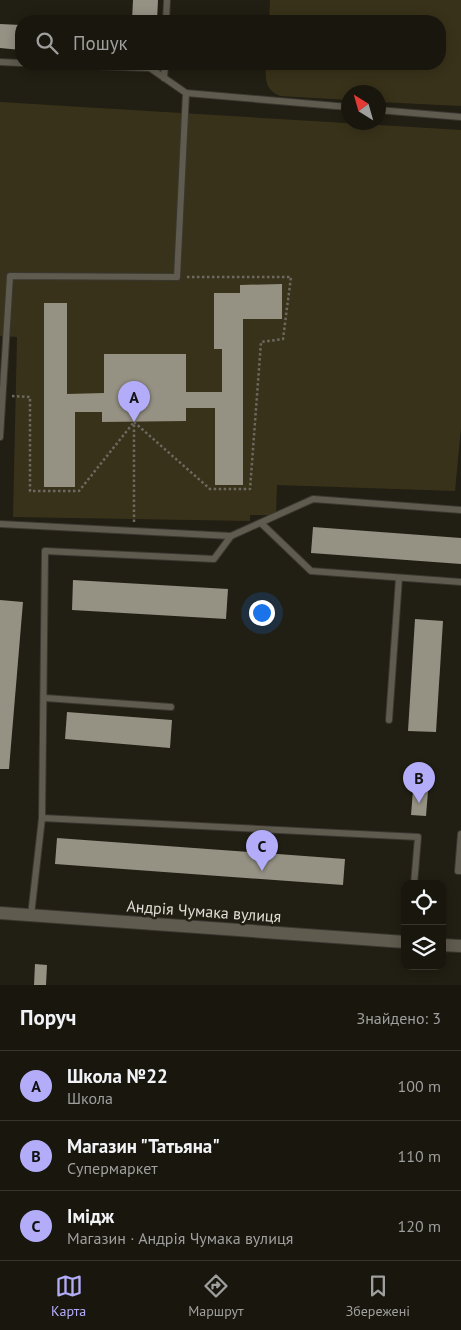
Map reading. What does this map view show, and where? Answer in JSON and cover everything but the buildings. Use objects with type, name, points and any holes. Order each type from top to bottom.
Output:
[{"type":"street","name":"Андрія Чумака вулиця","points":[[0,913],[401,942]]},
{"type":"street","points":[[446,945],[461,946]]},
{"type":"lane","points":[[166,15],[167,0]]},
{"type":"lane","points":[[0,62],[15,63]]},
{"type":"lane","points":[[153,70],[186,93],[341,106]]},
{"type":"lane","points":[[164,78],[165,70]]},
{"type":"lane","points":[[0,437],[1,396],[10,276],[177,277],[186,93]]},
{"type":"lane","points":[[386,111],[461,117]]},
{"type":"lane","points":[[0,524],[232,536],[313,500],[461,510]]},
{"type":"lane","points":[[262,524],[311,571],[461,582]]},
{"type":"lane","points":[[31,915],[42,818],[45,698],[45,551],[214,559],[232,536]]},
{"type":"lane","points":[[389,720],[400,578]]},
{"type":"lane","points":[[45,698],[171,707]]},
{"type":"lane","points":[[42,818],[418,837],[414,880]]},
{"type":"lane","points":[[461,834],[458,871],[461,871]]},
{"type":"path","points":[[134,422],[210,489],[250,489],[261,342],[283,339],[291,277],[177,277]]},
{"type":"path","points":[[1,396],[30,397],[30,491],[79,491],[134,422]]},
{"type":"path","points":[[133,531],[134,422]]},
{"type":"shaded area","points":[[270,0],[461,0],[461,106],[386,102],[386,85],[341,85],[341,100],[280,96],[271,90],[267,83],[266,70],[446,70],[446,15],[269,15]]},
{"type":"shaded area","points":[[0,102],[341,123],[341,130],[386,130],[386,125],[461,130],[461,428],[455,491],[277,485],[276,515],[250,515],[250,521],[13,517],[17,337],[0,336]]},
{"type":"place","name":"Школа №22","points":[[134,422]]},
{"type":"place","name":"Магазин \"Татьяна\"","points":[[419,803]]},
{"type":"place","name":"Імідж","points":[[262,871]]}]
